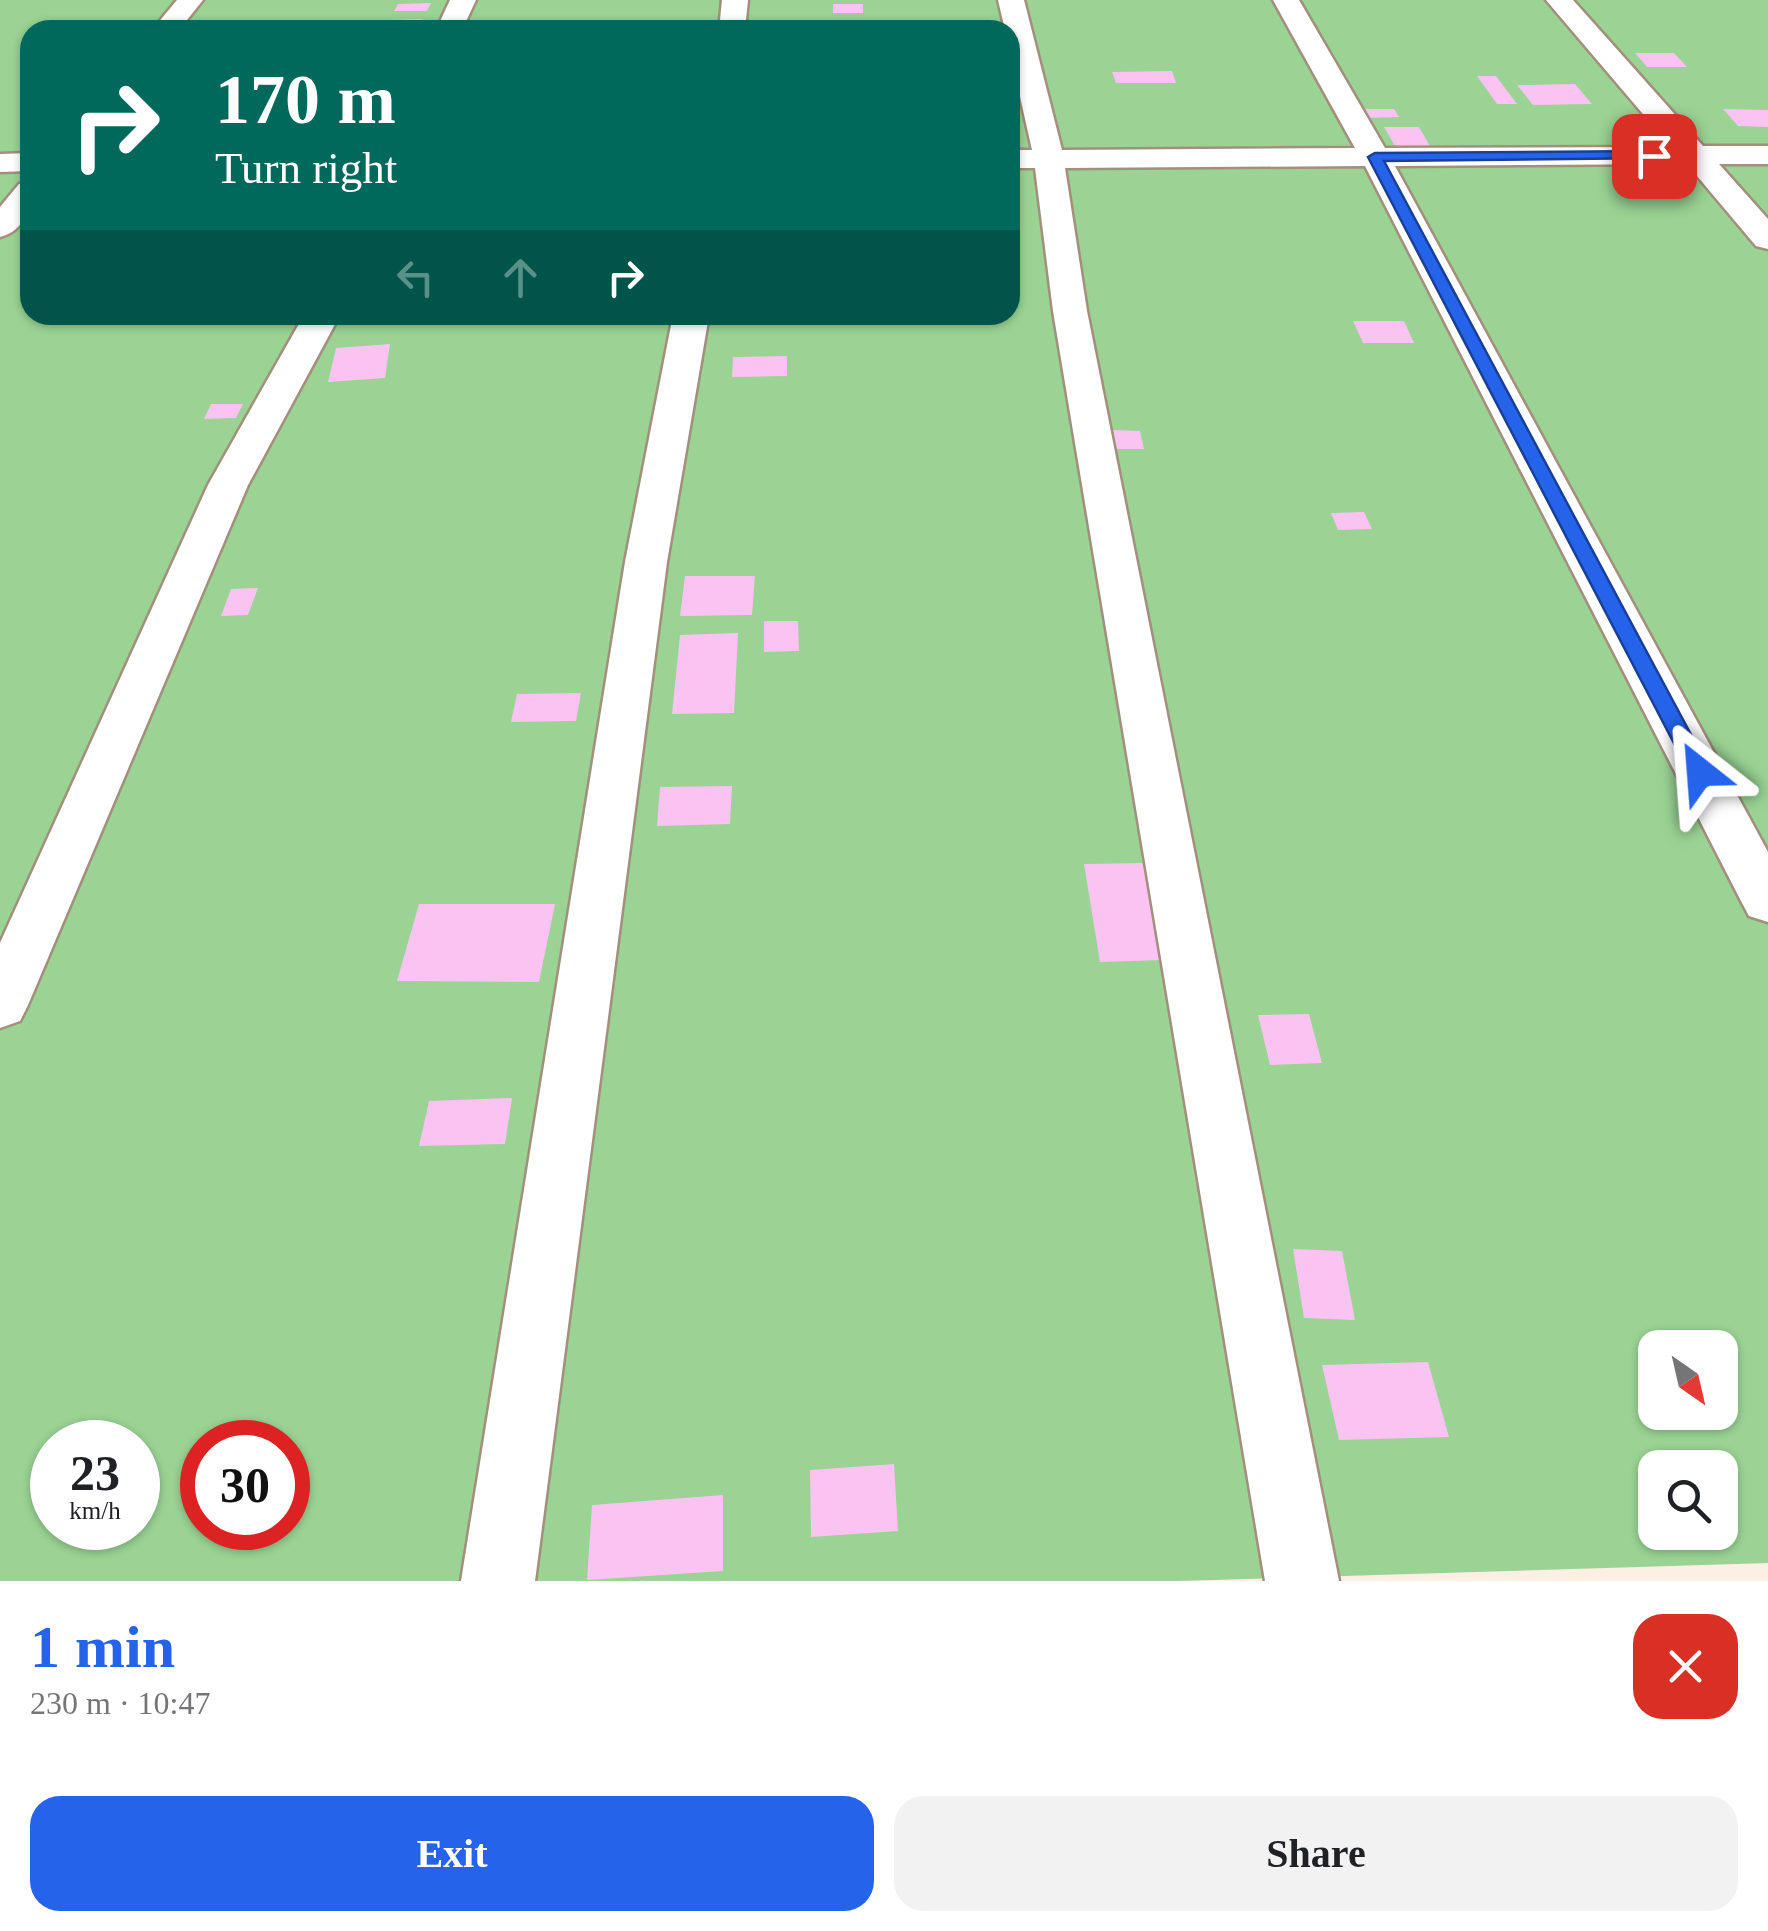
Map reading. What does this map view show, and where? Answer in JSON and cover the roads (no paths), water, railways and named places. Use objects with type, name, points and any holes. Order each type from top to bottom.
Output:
[{"type":"street","points":[[173,20],[190,0]]},
{"type":"street","points":[[1286,0],[1375,157],[1768,902]]},
{"type":"street","points":[[1558,0],[1768,239]]},
{"type":"street","points":[[1020,84],[1029,159],[1074,330],[1302,1581]]},
{"type":"street","points":[[1029,159],[1768,155]]},
{"type":"street","points":[[0,227],[20,203]]},
{"type":"street","points":[[0,1005],[228,485],[316,325]]},
{"type":"street","points":[[498,1581],[646,562],[689,325]]}]
